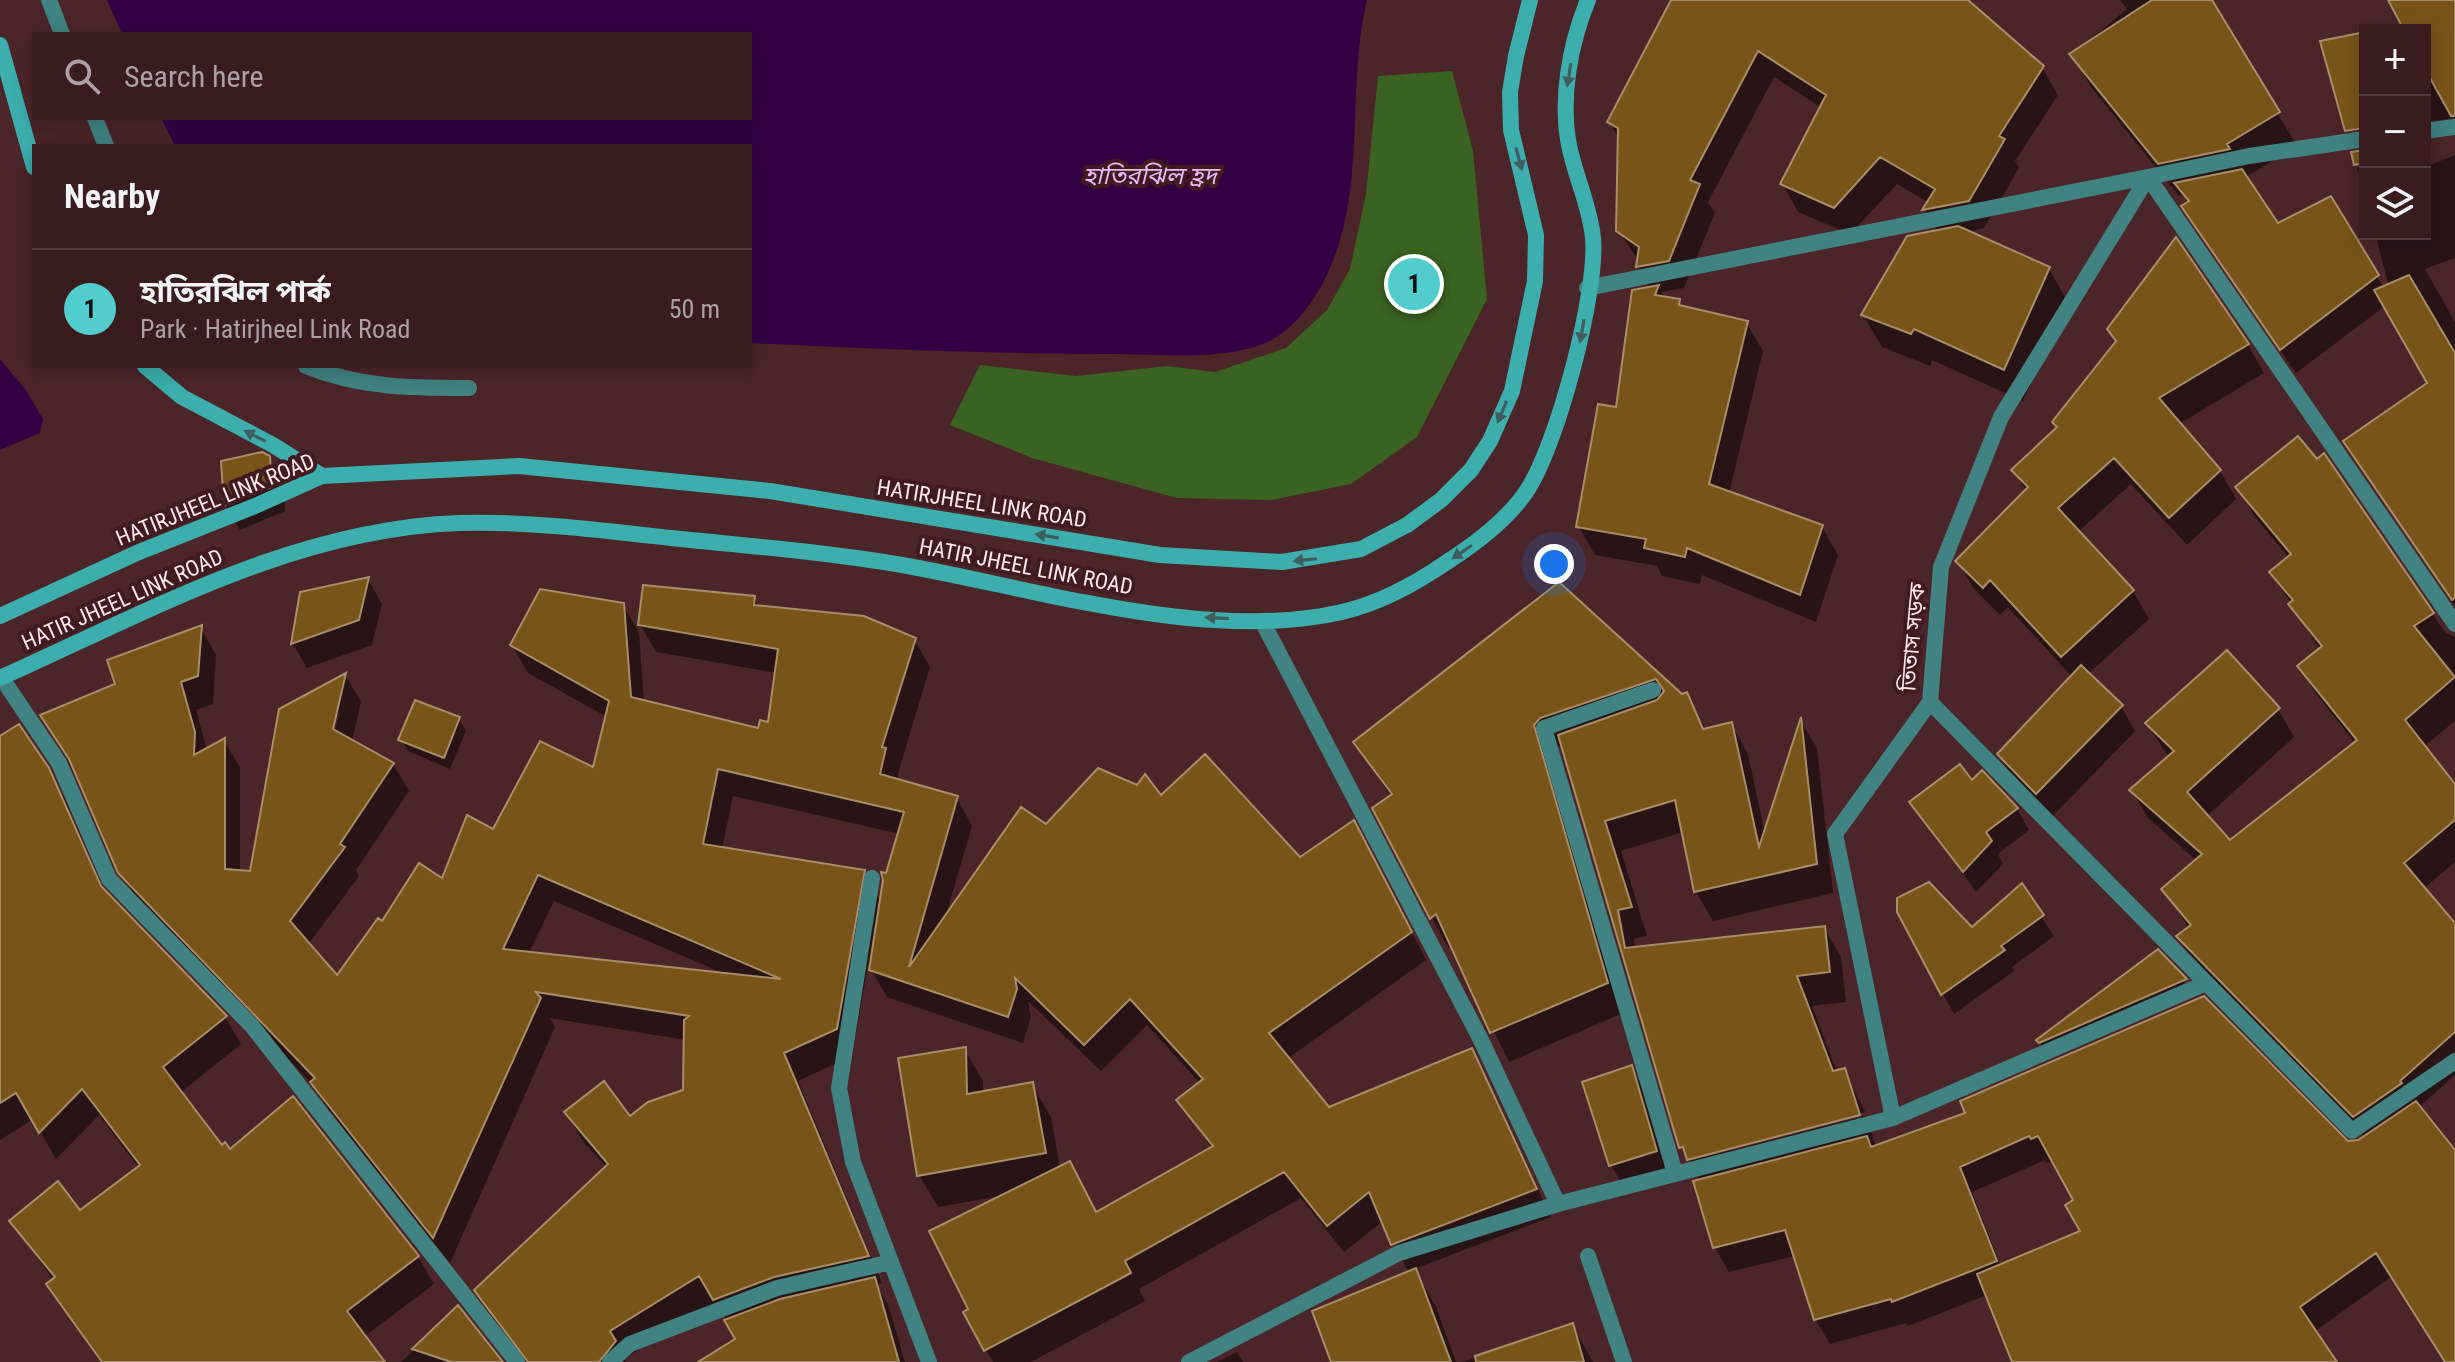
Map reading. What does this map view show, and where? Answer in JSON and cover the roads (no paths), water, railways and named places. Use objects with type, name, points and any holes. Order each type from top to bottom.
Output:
[{"type":"main road","name":"HATIRJHEEL LINK ROAD","points":[[0,616],[139,552],[322,476],[519,466],[770,491],[1160,555],[1282,562],[1361,549],[1407,525],[1441,500],[1471,470],[1490,441],[1512,391],[1535,281],[1536,235],[1511,130],[1512,80],[1530,0]]},
{"type":"main road","name":"HATIR JHEEL LINK ROAD","points":[[0,678],[177,594],[280,556],[355,536],[456,523],[549,526],[812,552],[899,565],[1135,610],[1262,621],[1305,618],[1376,602],[1472,546],[1505,515],[1526,493],[1552,435],[1582,336],[1594,256],[1592,232],[1569,146],[1566,117],[1574,46],[1588,0]]},
{"type":"main road","points":[[0,45],[32,160]]},
{"type":"main road","points":[[147,368],[182,397],[273,445],[322,476]]},
{"type":"street","points":[[49,0],[61,32]]},
{"type":"street","points":[[96,120],[105,144]]},
{"type":"street","points":[[2431,130],[2455,127]]},
{"type":"street","points":[[1587,288],[2249,156],[2359,140]]},
{"type":"street","points":[[2148,177],[2455,624]]},
{"type":"street","name":"তিতাস সড়ক","points":[[1893,1118],[1835,834],[1930,702],[1941,567],[2001,417],[2148,177]]},
{"type":"street","points":[[311,368],[336,378],[384,387],[469,388]]},
{"type":"street","points":[[1262,621],[1481,1040],[1558,1204]]},
{"type":"street","points":[[0,678],[59,763],[109,879],[252,1026],[517,1362]]},
{"type":"street","points":[[1653,690],[1544,728],[1675,1173]]},
{"type":"street","points":[[1930,702],[2204,984],[2352,1131],[2455,1061]]},
{"type":"street","points":[[872,878],[839,1088],[853,1162],[929,1362]]},
{"type":"street","points":[[1189,1362],[1399,1253],[1558,1204],[1893,1118],[2204,984]]},
{"type":"street","points":[[1588,1256],[1624,1362]]},
{"type":"street","points":[[610,1362],[630,1344],[777,1288],[891,1262]]},
{"type":"water","name":"হাতিরঝিল হ্রদ","points":[[107,0],[1367,0],[1358,60],[1354,151],[1347,211],[1335,255],[1321,286],[1302,314],[1277,337],[1263,344],[1227,353],[1189,355],[977,352],[752,343],[752,144],[174,144],[162,120],[752,120],[752,32],[121,32]]},
{"type":"water","points":[[0,359],[26,390],[43,419],[40,433],[0,450]]},
{"type":"place","name":"হাতিরঝিল পার্ক","points":[[1414,284]]}]
